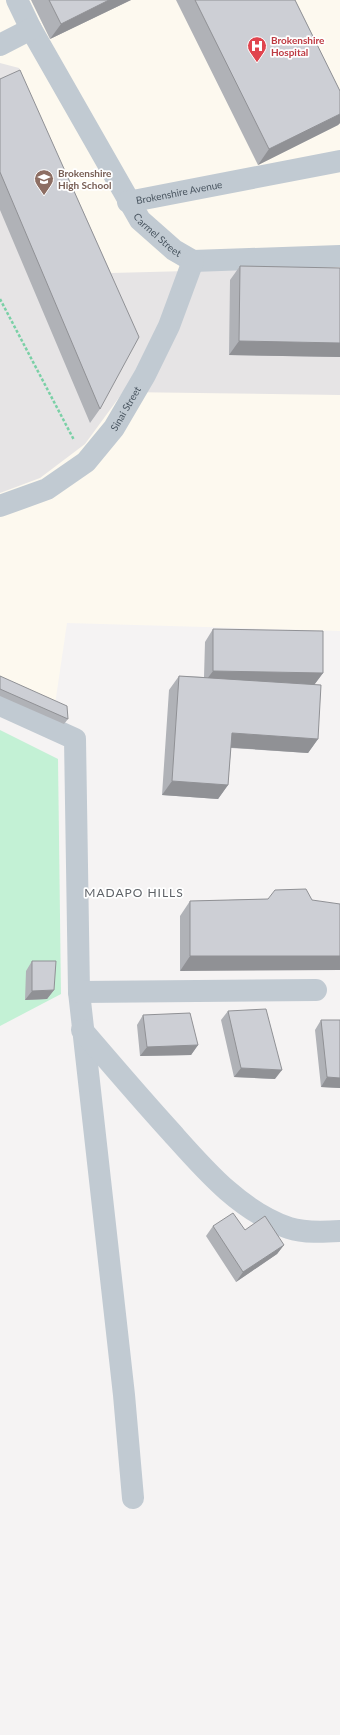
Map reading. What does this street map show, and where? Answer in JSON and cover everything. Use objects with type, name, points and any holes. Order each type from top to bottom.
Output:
[{"type":"street","name":"Brokenshire Avenue","points":[[17,0],[31,30],[128,202],[340,161]]},
{"type":"street","points":[[0,45],[31,30]]},
{"type":"street","name":"Carmel Street","points":[[128,202],[140,220],[156,236],[174,250],[193,261]]},
{"type":"street","points":[[193,261],[340,256]]},
{"type":"street","name":"Sinai Street","points":[[0,506],[47,489],[86,462],[114,428],[145,374],[169,326],[193,261]]},
{"type":"street","points":[[0,705],[75,739],[79,992],[82,1030],[124,1395],[133,1498]]},
{"type":"street","points":[[79,992],[316,990]]},
{"type":"street","points":[[82,1030],[189,1153],[239,1201],[261,1216],[290,1228],[340,1232]]},
{"type":"path","points":[[0,299],[86,462]]},
{"type":"shaded area","points":[[0,0],[340,0],[340,631],[67,623],[53,718],[0,693]]},
{"type":"shaded area","points":[[0,63],[19,68],[111,273],[340,267],[340,395],[123,392],[85,444],[40,478],[0,493]]},
{"type":"green space","points":[[0,730],[58,759],[61,994],[0,1026]]},
{"type":"building","points":[[49,0],[109,0],[61,24]]},
{"type":"building","name":"Brokenshire Hospital","points":[[195,0],[295,0],[340,91],[340,114],[269,149]]},
{"type":"building","points":[[20,70],[139,337],[100,409],[0,172],[0,79]]},
{"type":"building","points":[[240,266],[340,268],[340,343],[239,341]]},
{"type":"building","points":[[213,629],[323,631],[323,673],[213,671]]},
{"type":"building","points":[[0,676],[67,706],[68,719],[0,689]]},
{"type":"building","points":[[179,676],[321,685],[318,739],[232,733],[228,785],[172,781]]},
{"type":"building","points":[[306,889],[312,900],[340,904],[340,956],[190,956],[190,901],[268,899],[275,890]]},
{"type":"building","points":[[32,961],[56,961],[54,990],[32,991]]},
{"type":"building","points":[[266,1009],[282,1070],[241,1068],[228,1011]]},
{"type":"building","points":[[190,1013],[198,1045],[147,1047],[143,1015]]},
{"type":"building","points":[[321,1020],[340,1020],[340,1078],[327,1077]]},
{"type":"building","points":[[233,1213],[245,1230],[265,1216],[284,1245],[243,1272],[213,1226]]},
{"type":"place","name":"Brokenshire Hospital","points":[[257,63]]},
{"type":"place","name":"Brokenshire High School","points":[[44,196]]},
{"type":"district","name":"MADAPO HILLS","points":[[134,893]]}]
